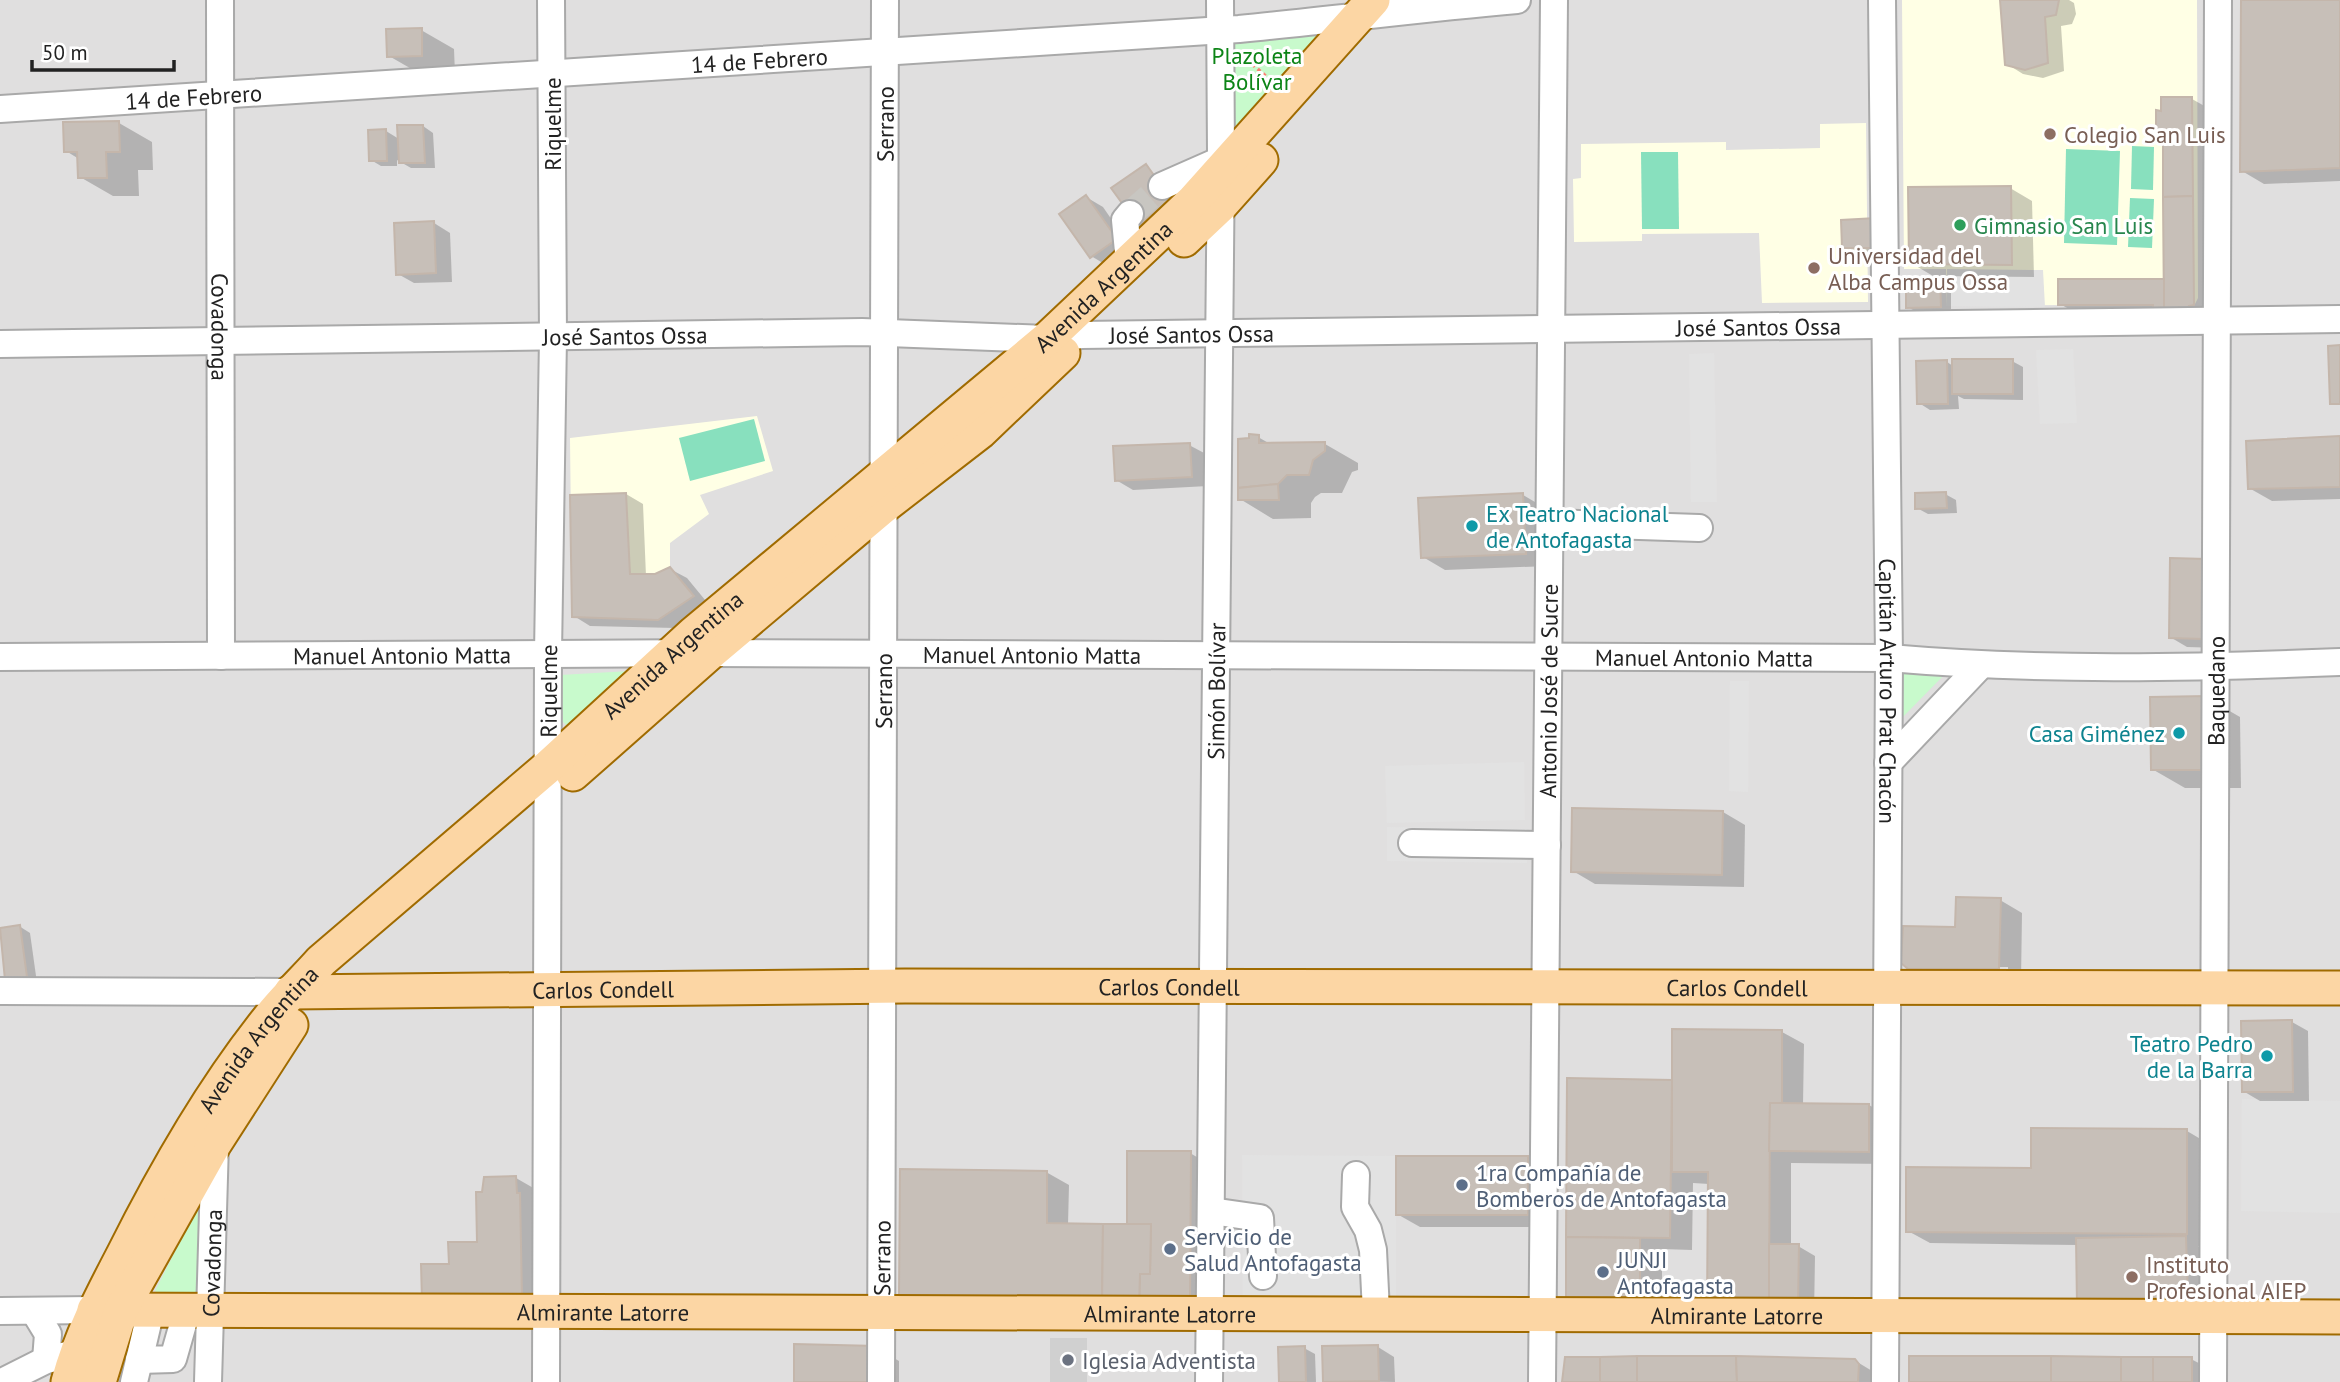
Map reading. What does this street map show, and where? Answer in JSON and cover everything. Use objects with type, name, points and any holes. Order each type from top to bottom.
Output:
[{"type":"main road","name":"Avenida Argentina","points":[[99,1382],[122,1310],[193,1129],[229,1072],[304,992],[549,781],[710,653],[1129,262],[1221,165],[1379,7]]},
{"type":"main road","name":"Avenida Argentina","points":[[549,781],[671,653],[883,492],[980,432],[1220,206],[1379,7]]},
{"type":"main road","name":"Carlos Condell","points":[[304,992],[881,986],[2340,988]]},
{"type":"main road","name":"Avenida Argentina","points":[[63,1365],[122,1310],[215,1143],[277,1043],[304,992]]},
{"type":"main road","name":"Almirante Latorre","points":[[122,1310],[2340,1317]]},
{"type":"street","name":"Covadonga","points":[[220,0],[221,656]]},
{"type":"street","name":"Riquelme","points":[[546,1382],[548,654],[552,337],[551,0]]},
{"type":"street","name":"Serrano","points":[[881,1382],[886,0]]},
{"type":"street","name":"Simón Bolívar","points":[[1209,1382],[1215,986],[1220,0]]},
{"type":"street","name":"14 de Febrero","points":[[0,109],[551,76],[1221,30],[1379,7],[1517,0]]},
{"type":"street","name":"Antonio José de Sucre","points":[[1542,1382],[1554,0]]},
{"type":"street","name":"Capitán Arturo Prat Chacón","points":[[1882,0],[1889,658],[1885,1382]]},
{"type":"street","name":"Baquedano","points":[[2213,1382],[2218,0]]},
{"type":"street","points":[[1162,186],[1221,165]]},
{"type":"street","points":[[1129,262],[1125,220],[1130,214]]},
{"type":"street","name":"José Santos Ossa","points":[[0,344],[884,332],[1047,339],[1081,335],[2340,318]]},
{"type":"street","points":[[1550,523],[1699,528]]},
{"type":"street","name":"Manuel Antonio Matta","points":[[0,657],[710,653],[1889,658],[1980,666],[2216,667],[2340,662]]},
{"type":"street","points":[[1888,763],[1980,666]]},
{"type":"street","points":[[1412,843],[1547,845]]},
{"type":"street","name":"Carlos Condell","points":[[0,991],[304,992]]},
{"type":"street","name":"Covadonga","points":[[208,1382],[199,1310],[215,1143]]},
{"type":"street","points":[[1356,1175],[1355,1207],[1368,1230],[1373,1251],[1376,1312]]},
{"type":"street","points":[[1211,1211],[1261,1219],[1263,1276]]},
{"type":"street","points":[[122,1310],[137,1371],[175,1370],[199,1310]]},
{"type":"street","name":"Almirante Latorre","points":[[0,1311],[122,1310]]},
{"type":"street","points":[[2,1382],[63,1365],[34,1311]]},
{"type":"path","points":[[1238,51],[1277,86]]},
{"type":"shaded area","points":[[0,0],[2340,0],[2340,1382],[0,1382]]},
{"type":"shaded area","name":"Colegio San Luis","points":[[1902,0],[2197,0],[2198,298],[2195,304],[1946,306],[1946,269],[1904,269]]},
{"type":"shaded area","points":[[1866,123],[1868,302],[1762,303],[1759,233],[1642,234],[1642,241],[1574,242],[1573,179],[1581,178],[1581,144],[1726,142],[1726,150],[1820,148],[1820,124]]},
{"type":"shaded area","points":[[1947,269],[2043,270],[2045,307],[1946,306]]},
{"type":"shaded area","points":[[2073,349],[2077,423],[2040,424],[2036,350]]},
{"type":"shaded area","points":[[1714,353],[1717,502],[1691,502],[1689,354]]},
{"type":"shaded area","points":[[757,416],[773,471],[700,495],[709,514],[670,543],[670,567],[694,596],[658,620],[572,617],[570,438]]},
{"type":"shaded area","points":[[1730,681],[1749,681],[1748,792],[1729,791]]},
{"type":"shaded area","points":[[1524,762],[1525,820],[1387,823],[1385,766]]},
{"type":"shaded area","points":[[1387,827],[1527,829],[1527,863],[1387,861]]},
{"type":"shaded area","points":[[2242,1099],[2340,1101],[2340,1213],[2241,1211]]},
{"type":"shaded area","points":[[1242,1155],[1396,1156],[1396,1309],[1243,1308]]},
{"type":"shaded area","name":"Iglesia Adventista","points":[[1050,1338],[1087,1338],[1087,1382],[1050,1382]]},
{"type":"green space","name":"Plazoleta Bolívar","points":[[1357,18],[1221,154],[1221,30]]},
{"type":"green space","points":[[2132,146],[2154,147],[2153,190],[2131,189]]},
{"type":"green space","points":[[2066,149],[2120,151],[2117,245],[2064,243]]},
{"type":"green space","points":[[1641,152],[1678,152],[1679,229],[1642,229]]},
{"type":"green space","points":[[2130,198],[2154,199],[2152,248],[2128,247]]},
{"type":"green space","points":[[754,419],[765,461],[690,481],[679,438]]},
{"type":"green space","points":[[1896,670],[1947,672],[1897,723]]},
{"type":"green space","points":[[630,671],[568,727],[563,722],[560,675]]},
{"type":"green space","points":[[200,1202],[206,1213],[201,1288],[188,1299],[161,1298],[155,1291]]},
{"type":"building","name":"Colegio San Luis","points":[[2000,0],[2059,0],[2056,15],[2045,17],[2048,63],[2025,70],[2005,65]]},
{"type":"building","points":[[2241,0],[2340,0],[2340,168],[2240,172]]},
{"type":"building","points":[[422,28],[422,56],[387,57],[386,29]]},
{"type":"building","points":[[2161,97],[2192,97],[2193,196],[2163,197],[2163,138],[2156,138],[2156,110],[2161,111]]},
{"type":"building","points":[[119,121],[120,152],[106,152],[107,178],[78,178],[77,152],[64,152],[63,122]]},
{"type":"building","points":[[397,125],[423,125],[425,163],[399,163]]},
{"type":"building","points":[[386,129],[387,161],[369,161],[368,130]]},
{"type":"building","points":[[1146,164],[1172,201],[1138,225],[1111,188]]},
{"type":"building","name":"Gimnasio San Luis","points":[[2011,186],[2012,265],[1909,264],[1908,187]]},
{"type":"building","points":[[1086,195],[1117,239],[1090,258],[1059,214]]},
{"type":"building","points":[[2193,196],[2194,305],[2189,306],[2190,312],[2164,312],[2163,197]]},
{"type":"building","points":[[1876,218],[1875,248],[1842,248],[1841,220]]},
{"type":"building","points":[[434,221],[436,273],[396,275],[394,223]]},
{"type":"building","points":[[2058,279],[2164,279],[2164,312],[2153,313],[2153,305],[2058,305]]},
{"type":"building","points":[[1906,280],[1940,280],[1941,307],[1906,308]]},
{"type":"building","points":[[2340,345],[2340,404],[2330,404],[2328,346]]},
{"type":"building","points":[[1952,359],[2013,359],[2013,394],[1952,394]]},
{"type":"building","points":[[1947,360],[1948,404],[1917,404],[1916,361]]},
{"type":"building","points":[[1249,434],[1259,435],[1259,443],[1325,442],[1325,451],[1313,460],[1309,475],[1287,475],[1278,484],[1238,488],[1238,439],[1249,438]]},
{"type":"building","points":[[2340,436],[2340,487],[2248,489],[2246,441]]},
{"type":"building","points":[[1190,443],[1192,477],[1115,481],[1113,446]]},
{"type":"building","points":[[1278,484],[1279,500],[1238,500],[1238,488]]},
{"type":"building","points":[[1946,492],[1947,508],[1915,509],[1915,493]]},
{"type":"building","points":[[626,493],[630,574],[655,574],[670,567],[694,596],[658,620],[572,617],[570,495]]},
{"type":"building","name":"Ex Teatro Nacional de Antofagasta","points":[[1523,493],[1526,554],[1421,558],[1418,498]]},
{"type":"building","points":[[2170,558],[2206,559],[2204,639],[2169,638]]},
{"type":"building","name":"Casa Giménez","points":[[2207,696],[2208,770],[2151,770],[2150,697]]},
{"type":"building","points":[[1572,808],[1723,811],[1722,875],[1571,872]]},
{"type":"building","points":[[1956,897],[2001,898],[1999,969],[1908,969],[1901,963],[1903,926],[1955,927]]},
{"type":"building","points":[[20,925],[27,977],[5,980],[0,928]]},
{"type":"building","name":"Teatro Pedro de la Barra","points":[[2292,1020],[2293,1092],[2242,1092],[2241,1021]]},
{"type":"building","points":[[1672,1029],[1782,1030],[1782,1103],[1770,1103],[1769,1309],[1707,1309],[1708,1172],[1672,1172]]},
{"type":"building","points":[[1567,1078],[1672,1080],[1670,1238],[1566,1237]]},
{"type":"building","points":[[1770,1103],[1869,1104],[1869,1152],[1769,1151]]},
{"type":"building","points":[[2031,1128],[2187,1129],[2187,1234],[1906,1232],[1906,1167],[2031,1168]]},
{"type":"building","name":"Servicio de Salud Antofagasta","points":[[1127,1151],[1191,1151],[1190,1306],[1139,1305],[1140,1274],[1150,1274],[1151,1224],[1127,1224]]},
{"type":"building","name":"1ra Compañía de Bomberos de Antofagasta","points":[[1396,1156],[1528,1156],[1528,1215],[1396,1215]]},
{"type":"building","points":[[900,1169],[1047,1171],[1047,1223],[1103,1224],[1102,1305],[899,1296]]},
{"type":"building","points":[[516,1176],[517,1193],[520,1193],[522,1298],[422,1300],[421,1264],[449,1264],[448,1242],[477,1242],[476,1192],[482,1192],[484,1177]]},
{"type":"building","points":[[1103,1224],[1151,1224],[1150,1274],[1140,1274],[1139,1305],[1102,1305]]},
{"type":"building","name":"Instituto Profesional AIEP","points":[[2186,1236],[2188,1297],[2182,1302],[2077,1304],[2076,1238]]},
{"type":"building","name":"JUNJI Antofagasta","points":[[1566,1237],[1640,1238],[1640,1308],[1566,1307]]},
{"type":"building","points":[[1769,1244],[1799,1244],[1798,1309],[1769,1309]]},
{"type":"building","points":[[794,1344],[877,1346],[877,1382],[794,1382]]},
{"type":"building","points":[[1378,1345],[1379,1381],[1323,1382],[1322,1346]]},
{"type":"building","points":[[1305,1346],[1306,1382],[1279,1382],[1278,1347]]},
{"type":"building","points":[[1637,1356],[1637,1382],[1600,1382],[1600,1357]]},
{"type":"building","points":[[1637,1356],[1736,1356],[1737,1382],[1637,1382]]},
{"type":"building","points":[[1736,1356],[1855,1359],[1859,1364],[1858,1382],[1737,1382]]},
{"type":"building","points":[[1909,1356],[2051,1356],[2051,1382],[1909,1382]]},
{"type":"building","points":[[2051,1356],[2121,1357],[2121,1382],[2051,1382]]},
{"type":"building","points":[[1565,1357],[1600,1357],[1600,1382],[1562,1382]]},
{"type":"building","points":[[2121,1357],[2153,1357],[2153,1382],[2121,1382]]},
{"type":"building","points":[[2153,1357],[2192,1357],[2192,1382],[2153,1382]]},
{"type":"tunnel","points":[[1130,214],[1162,186]]},
{"type":"place","name":"Colegio San Luis","points":[[2050,134]]},
{"type":"place","name":"Gimnasio San Luis","points":[[1960,225]]},
{"type":"place","name":"Universidad del Alba Campus Ossa","points":[[1814,268]]},
{"type":"place","name":"Ex Teatro Nacional de Antofagasta","points":[[1472,526]]},
{"type":"place","name":"Casa Giménez","points":[[2179,733]]},
{"type":"place","name":"Teatro Pedro de la Barra","points":[[2267,1056]]},
{"type":"place","name":"1ra Compañía de Bomberos de Antofagasta","points":[[1462,1185]]},
{"type":"place","name":"Servicio de Salud Antofagasta","points":[[1170,1249]]},
{"type":"place","name":"JUNJI Antofagasta","points":[[1603,1272]]},
{"type":"place","name":"Instituto Profesional AIEP","points":[[2132,1277]]},
{"type":"place","name":"Iglesia Adventista","points":[[1068,1360]]}]
